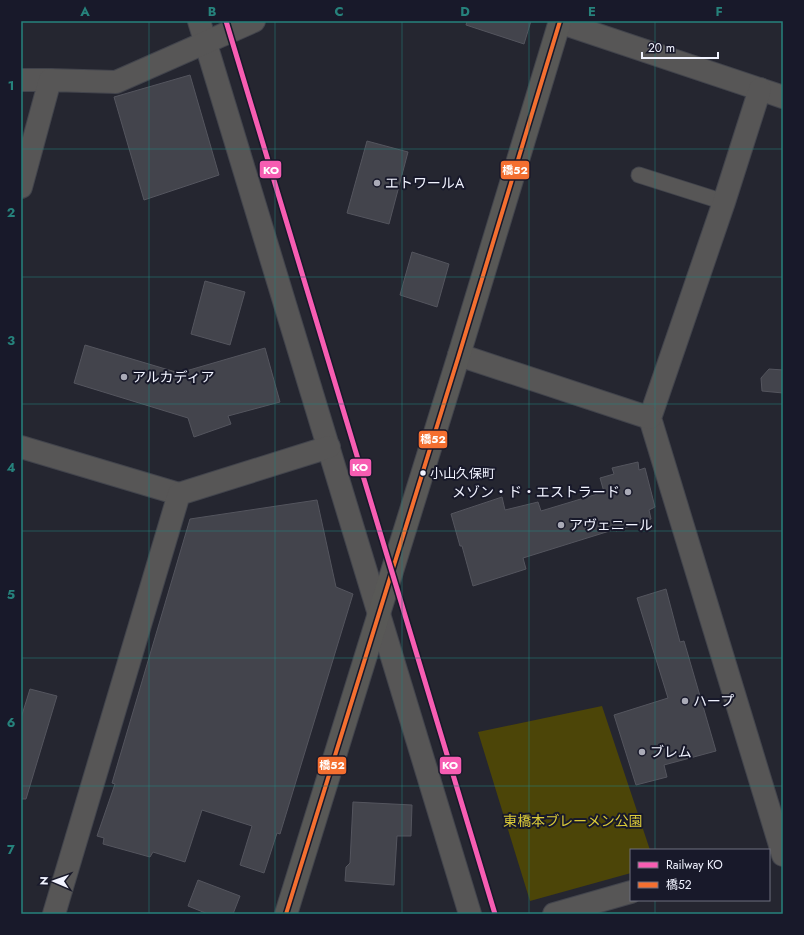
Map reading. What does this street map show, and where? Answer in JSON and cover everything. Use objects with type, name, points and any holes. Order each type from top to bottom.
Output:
[{"type":"street","points":[[199,21],[470,914]]},
{"type":"street","points":[[21,80],[116,82],[254,21]]},
{"type":"street","points":[[286,914],[459,355],[560,22],[783,97]]},
{"type":"street","points":[[21,187],[50,80]]},
{"type":"street","points":[[760,89],[724,202],[650,418],[779,851]]},
{"type":"street","points":[[459,355],[650,418]]},
{"type":"street","points":[[21,447],[179,494],[328,447]]},
{"type":"street","points":[[54,914],[179,494]]},
{"type":"street","points":[[554,914],[630,892]]},
{"type":"lane","points":[[639,175],[724,202]]},
{"type":"green space","name":"東橋本ブレーメン公園","points":[[602,706],[650,849],[630,849],[630,873],[530,901],[478,732]]},
{"type":"building","points":[[467,21],[531,21],[524,44],[466,25]]},
{"type":"building","points":[[190,75],[219,175],[144,200],[114,97]]},
{"type":"building","name":"エトワールA","points":[[367,141],[408,152],[389,224],[347,213]]},
{"type":"building","points":[[412,252],[449,264],[437,307],[400,295]]},
{"type":"building","points":[[205,281],[245,292],[230,345],[191,334]]},
{"type":"building","points":[[85,345],[179,373],[265,348],[280,402],[228,416],[231,424],[194,437],[188,418],[74,383]]},
{"type":"building","points":[[769,369],[783,370],[783,393],[762,391],[761,378]]},
{"type":"building","points":[[638,462],[639,470],[645,468],[655,507],[649,510],[651,519],[616,531],[616,529],[523,558],[526,569],[473,586],[451,514],[502,497],[505,510],[538,502],[541,511],[604,492],[600,478],[614,474],[612,468]]},
{"type":"building","points":[[317,500],[336,587],[353,594],[280,834],[277,833],[264,873],[240,865],[252,826],[202,810],[185,862],[153,852],[150,857],[103,844],[104,838],[97,836],[115,784],[112,783],[190,519]]},
{"type":"building","points":[[666,589],[680,642],[684,641],[716,751],[664,765],[667,777],[636,785],[614,715],[668,698],[637,598]]},
{"type":"building","points":[[30,689],[57,696],[26,799],[21,799],[21,718]]},
{"type":"building","points":[[353,802],[412,805],[411,836],[397,836],[394,885],[345,881],[346,867],[350,863]]},
{"type":"building","points":[[198,880],[240,896],[233,914],[208,914],[188,906]]},
{"type":"rail line","name":"KO","points":[[226,21],[495,914]]},
{"type":"transit line","name":"橋52","points":[[286,914],[459,355],[560,21]]},
{"type":"place","name":"エトワールA","points":[[377,183]]},
{"type":"place","name":"アルカディア","points":[[124,377]]},
{"type":"place","name":"小山久保町","points":[[423,473]]},
{"type":"place","name":"メゾン・ド・エストラード","points":[[628,492]]},
{"type":"place","name":"アヴェニール","points":[[561,525]]},
{"type":"place","name":"ハープ","points":[[685,701]]},
{"type":"place","name":"ブレム","points":[[642,752]]}]
